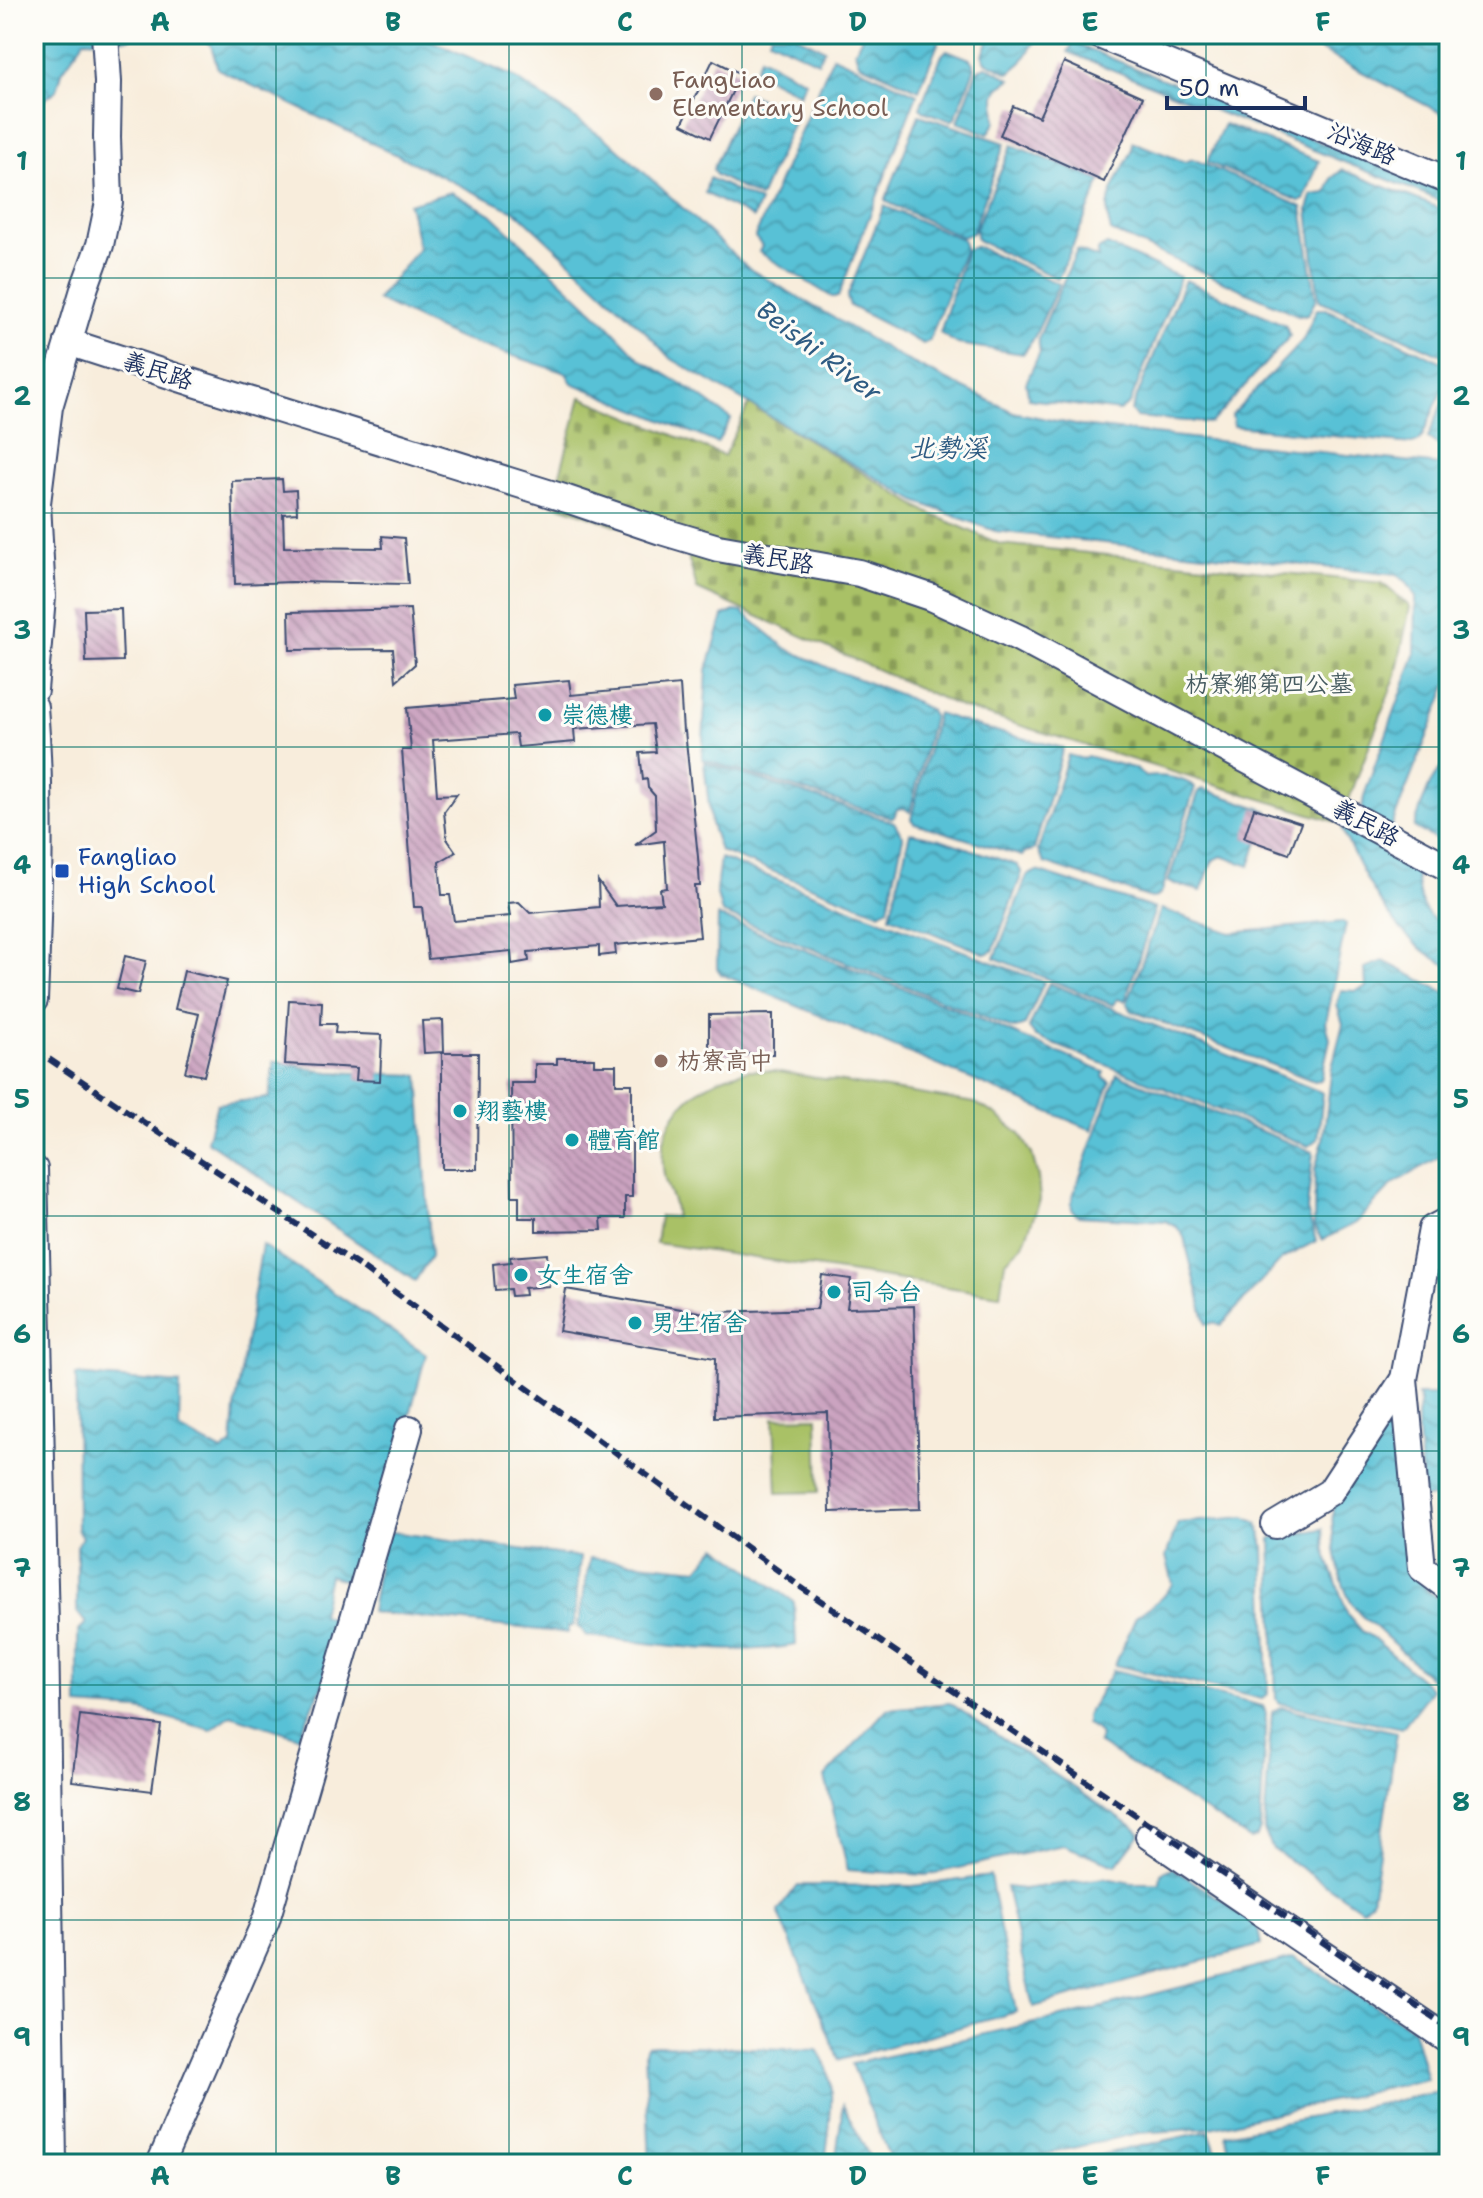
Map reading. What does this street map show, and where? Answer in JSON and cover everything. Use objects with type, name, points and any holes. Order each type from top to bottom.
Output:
[{"type":"street","points":[[34,690],[42,597],[37,503],[49,407],[100,245],[109,202],[105,34]]},
{"type":"street","name":"沿海路","points":[[1097,34],[1449,181]]},
{"type":"street","name":"義民路","points":[[68,342],[718,548],[859,573],[930,597],[1019,638],[1449,868]]},
{"type":"street","points":[[34,707],[38,800],[34,1000]]},
{"type":"street","points":[[34,1169],[53,2164]]},
{"type":"street","points":[[1449,1220],[1432,1229],[1404,1379],[1422,1568],[1449,1588]]},
{"type":"street","points":[[1275,1525],[1330,1492],[1404,1379]]},
{"type":"street","points":[[160,2164],[266,1920],[409,1429]]},
{"type":"street","points":[[1149,1836],[1449,2040]]},
{"type":"green space","name":"枋寮鄉第四公墓","points":[[581,397],[724,456],[749,404],[929,513],[1000,544],[1382,583],[1410,607],[1396,675],[1340,823],[963,708],[697,589],[686,549],[552,503]]},
{"type":"green space","points":[[749,1070],[773,1071],[975,1103],[994,1113],[1020,1134],[1032,1154],[1040,1200],[1023,1245],[1005,1262],[1000,1295],[656,1243],[660,1216],[675,1217],[664,1175],[663,1154],[673,1118],[696,1092],[730,1075]]},
{"type":"green space","points":[[817,1417],[819,1492],[777,1493],[774,1418]]},
{"type":"water","points":[[34,34],[140,34],[128,39],[84,40],[62,72],[57,90],[43,101],[34,130]]},
{"type":"water","name":"北勢溪","points":[[198,34],[416,34],[512,76],[613,144],[748,268],[906,360],[1013,412],[1080,426],[1449,466],[1449,681],[1386,840],[1415,857],[1421,902],[1430,916],[1449,931],[1449,966],[1413,942],[1398,926],[1373,889],[1342,830],[1347,819],[1360,825],[1364,796],[1415,655],[1416,597],[1406,581],[1396,575],[995,531],[918,502],[670,358],[518,213],[218,69],[211,45]]},
{"type":"water","points":[[771,34],[793,34],[824,49],[818,62],[769,39]]},
{"type":"water","points":[[863,34],[942,34],[919,90],[859,63],[855,51]]},
{"type":"water","points":[[991,34],[1024,34],[1036,40],[1022,62],[1009,73],[985,61],[983,55]]},
{"type":"water","points":[[1289,34],[1449,34],[1449,117]]},
{"type":"water","points":[[1073,43],[1449,194],[1449,204],[1068,52]]},
{"type":"water","points":[[947,50],[970,59],[975,67],[955,118],[951,121],[923,111],[920,107]]},
{"type":"water","points":[[833,56],[917,94],[838,297],[832,297],[759,252],[762,246],[755,237]]},
{"type":"water","points":[[760,57],[805,81],[800,94],[755,71]]},
{"type":"water","points":[[986,66],[1011,79],[999,87],[995,96],[996,122],[988,134],[958,122],[977,71]]},
{"type":"water","points":[[747,93],[796,116],[760,198],[716,175],[713,169]]},
{"type":"water","points":[[919,115],[1005,143],[972,233],[962,237],[885,201]]},
{"type":"water","points":[[1224,124],[1319,161],[1304,200],[1299,201],[1207,162]]},
{"type":"water","points":[[1133,142],[1185,162],[1193,159],[1302,207],[1316,299],[1308,315],[1298,315],[1111,231],[1109,200],[1132,151]]},
{"type":"water","points":[[1012,145],[1101,181],[1058,279],[977,240],[975,230]]},
{"type":"water","points":[[1342,170],[1449,212],[1449,356],[1319,300],[1308,210],[1312,195],[1327,193],[1332,178]]},
{"type":"water","points":[[709,178],[760,202],[753,218],[705,193]]},
{"type":"water","points":[[451,192],[491,214],[640,359],[690,389],[731,419],[717,443],[572,383],[566,373],[455,337],[377,300],[419,248],[409,204]]},
{"type":"water","points":[[884,206],[962,239],[965,248],[929,341],[923,344],[850,306],[847,297]]},
{"type":"water","points":[[1107,245],[1180,277],[1130,403],[1119,411],[1029,399],[1026,383],[1040,352],[1038,339],[1077,250],[1098,258],[1098,250]]},
{"type":"water","points":[[976,246],[1059,284],[1035,336],[1023,354],[958,344],[940,333],[966,250]]},
{"type":"water","points":[[1185,280],[1285,325],[1290,336],[1211,423],[1136,417],[1131,411]]},
{"type":"water","points":[[1317,309],[1326,309],[1449,365],[1449,374],[1418,442],[1412,444],[1234,426],[1232,415],[1303,340]]},
{"type":"water","points":[[1449,385],[1449,446],[1438,445],[1428,438]]},
{"type":"water","points":[[734,611],[742,612],[787,649],[901,695],[930,710],[933,716],[910,812],[904,808],[897,809],[892,818],[702,759],[707,670],[723,616]]},
{"type":"water","points":[[937,713],[982,728],[1063,748],[1034,850],[1022,856],[914,823],[911,819]]},
{"type":"water","points":[[1068,755],[1083,759],[1087,756],[1137,769],[1145,777],[1171,778],[1195,787],[1162,891],[1157,897],[1151,898],[1044,863],[1038,851]]},
{"type":"water","points":[[704,762],[894,822],[903,837],[888,908],[880,913],[720,851],[711,824]]},
{"type":"water","points":[[1449,763],[1449,847],[1414,827],[1431,782]]},
{"type":"water","points":[[1203,789],[1268,811],[1250,866],[1222,856],[1213,860],[1201,891],[1168,882],[1199,791]]},
{"type":"water","points":[[910,833],[940,839],[1017,865],[1022,873],[993,951],[986,954],[890,916]]},
{"type":"water","points":[[720,858],[1044,982],[1025,1025],[1013,1029],[722,913],[716,891]]},
{"type":"water","points":[[1037,871],[1155,909],[1125,1001],[1117,999],[1113,1005],[995,958],[1027,876]]},
{"type":"water","points":[[1161,909],[1231,933],[1346,924],[1326,1023],[1330,1039],[1321,1080],[1314,1081],[1132,1011],[1127,1004]]},
{"type":"water","points":[[718,916],[953,1008],[1104,1072],[1103,1077],[1110,1082],[1092,1130],[721,974],[717,968]]},
{"type":"water","points":[[1383,961],[1449,994],[1449,1135],[1441,1156],[1393,1184],[1356,1223],[1322,1240],[1314,1227],[1315,1169],[1323,1141],[1332,1067],[1343,1024],[1337,1005],[1341,990],[1356,991],[1366,987],[1365,968]]},
{"type":"water","points":[[1049,983],[1323,1093],[1318,1139],[1309,1146],[1036,1037],[1029,1028]]},
{"type":"water","points":[[274,1061],[327,1072],[419,1075],[431,1256],[415,1281],[207,1141],[217,1104],[269,1098]]},
{"type":"water","points":[[1117,1074],[1313,1152],[1307,1210],[1316,1241],[1282,1259],[1221,1325],[1206,1324],[1184,1237],[1177,1227],[1166,1221],[1078,1216],[1072,1210],[1073,1196]]},
{"type":"water","points":[[262,1245],[426,1354],[395,1471],[354,1584],[329,1575],[321,1615],[350,1624],[299,1737],[231,1715],[211,1730],[139,1710],[78,1706],[78,1631],[86,1623],[77,1612],[77,1546],[82,1537],[77,1529],[76,1375],[180,1384],[179,1429],[222,1452],[232,1444]]},
{"type":"water","points":[[1449,1353],[1449,1496],[1423,1498],[1418,1395],[1439,1395],[1444,1357]]},
{"type":"water","points":[[1397,1415],[1414,1565],[1427,1590],[1449,1606],[1449,1697],[1359,1613],[1346,1590],[1337,1560],[1334,1501],[1391,1416]]},
{"type":"water","points":[[1245,1517],[1258,1523],[1264,1547],[1268,1694],[1262,1699],[1115,1665],[1136,1617],[1163,1597],[1173,1584],[1166,1556],[1178,1523]]},
{"type":"water","points":[[1323,1529],[1325,1551],[1348,1615],[1362,1631],[1432,1689],[1402,1728],[1278,1703],[1276,1698],[1271,1538]]},
{"type":"water","points":[[391,1532],[580,1557],[574,1625],[568,1627],[568,1633],[371,1612],[383,1537]]},
{"type":"water","points":[[717,1546],[794,1602],[796,1645],[744,1650],[691,1648],[586,1636],[578,1626],[590,1558],[698,1569]]},
{"type":"water","points":[[1113,1670],[1263,1706],[1266,1713],[1260,1829],[1257,1837],[1250,1839],[1098,1743],[1100,1736],[1096,1729],[1086,1724],[1086,1716]]},
{"type":"water","points":[[950,1703],[1141,1833],[1116,1865],[1063,1845],[926,1875],[848,1870],[825,1777],[887,1709]]},
{"type":"water","points":[[1280,1707],[1397,1732],[1372,1900],[1362,1909],[1273,1849],[1264,1831],[1272,1712]]},
{"type":"water","points":[[1172,1868],[1257,1923],[1261,1945],[1033,2007],[1006,1887],[1023,1889],[1105,1878],[1132,1883],[1160,1883],[1161,1873]]},
{"type":"water","points":[[990,1876],[1016,2012],[839,2060],[778,1911],[798,1885],[913,1886]]},
{"type":"water","points":[[1294,1958],[1413,2029],[1427,2079],[1210,2128],[1138,2133],[1003,2164],[892,2164],[852,2064],[1092,2010]]},
{"type":"water","points":[[647,2046],[817,2050],[829,2075],[831,2089],[825,2164],[650,2164],[645,2051]]},
{"type":"water","points":[[1449,2090],[1449,2157],[1410,2164],[1231,2164],[1226,2134]]},
{"type":"water","points":[[843,2105],[873,2164],[835,2164]]},
{"type":"water","points":[[1209,2131],[1220,2164],[1059,2164]]},
{"type":"building","points":[[713,60],[741,74],[710,138],[682,124]]},
{"type":"building","points":[[1064,62],[1143,97],[1104,182],[1000,135],[1013,106],[1039,117]]},
{"type":"building","points":[[282,479],[283,491],[296,490],[297,513],[283,514],[284,547],[383,548],[382,536],[404,538],[408,584],[235,584],[232,481]]},
{"type":"building","points":[[121,609],[123,661],[86,662],[84,610]]},
{"type":"building","points":[[410,609],[415,664],[396,681],[393,649],[290,650],[289,612]]},
{"type":"building","points":[[569,680],[571,695],[680,685],[698,857],[700,886],[695,886],[700,937],[615,945],[616,954],[599,956],[599,946],[528,952],[529,961],[512,964],[511,951],[428,959],[422,907],[414,907],[402,750],[411,750],[407,708],[514,699],[512,685]],"holes":[[[652,724],[656,752],[640,753],[643,780],[647,779],[648,788],[655,796],[656,830],[635,845],[664,841],[667,888],[660,889],[662,903],[616,906],[598,881],[599,907],[530,913],[519,902],[508,903],[510,916],[454,921],[450,895],[442,895],[439,862],[456,852],[447,839],[444,812],[457,794],[437,795],[433,740],[516,734],[518,747],[575,742],[574,729]]]},
{"type":"building","points":[[1254,808],[1301,823],[1289,854],[1244,838]]},
{"type":"building","points":[[125,956],[146,961],[138,994],[117,989]]},
{"type":"building","points":[[184,971],[227,981],[204,1076],[185,1072],[199,1014],[175,1009]]},
{"type":"building","points":[[289,1000],[322,1002],[321,1024],[336,1024],[335,1033],[382,1035],[380,1081],[356,1080],[357,1068],[285,1064]]},
{"type":"building","points":[[773,1014],[773,1054],[709,1055],[709,1015]]},
{"type":"building","points":[[443,1020],[444,1052],[424,1053],[422,1021]]},
{"type":"building","name":"翔藝樓","points":[[442,1053],[478,1053],[477,1169],[442,1169]]},
{"type":"building","name":"體育館","points":[[557,1058],[594,1058],[594,1065],[616,1065],[616,1084],[632,1084],[632,1197],[625,1197],[625,1218],[601,1218],[602,1230],[536,1231],[536,1218],[519,1218],[519,1196],[512,1196],[511,1083],[535,1083],[535,1064],[557,1064]]},
{"type":"building","name":"女生宿舍","points":[[547,1254],[549,1286],[524,1288],[525,1295],[511,1296],[510,1289],[495,1290],[493,1264],[511,1262],[510,1257]]},
{"type":"building","points":[[822,1275],[851,1279],[847,1308],[914,1306],[920,1509],[830,1512],[828,1413],[714,1417],[715,1358],[559,1331],[566,1289],[716,1315],[716,1312],[817,1309]]},
{"type":"building","points":[[80,1715],[161,1725],[152,1791],[72,1781]]},
{"type":"railway","points":[[34,1049],[362,1268],[802,1588],[1449,2028]]},
{"type":"place","name":"FangLiao Elementary School","points":[[656,94]]},
{"type":"place","name":"崇德樓","points":[[545,715]]},
{"type":"place","name":"Fangliao High School","points":[[62,871]]},
{"type":"place","name":"枋寮高中","points":[[661,1061]]},
{"type":"place","name":"翔藝樓","points":[[460,1111]]},
{"type":"place","name":"體育館","points":[[572,1140]]},
{"type":"place","name":"女生宿舍","points":[[521,1275]]},
{"type":"place","name":"司令台","points":[[834,1292]]},
{"type":"place","name":"男生宿舍","points":[[635,1323]]},
{"type":"water label","name":"Beishi River","points":[[819,351]]}]
